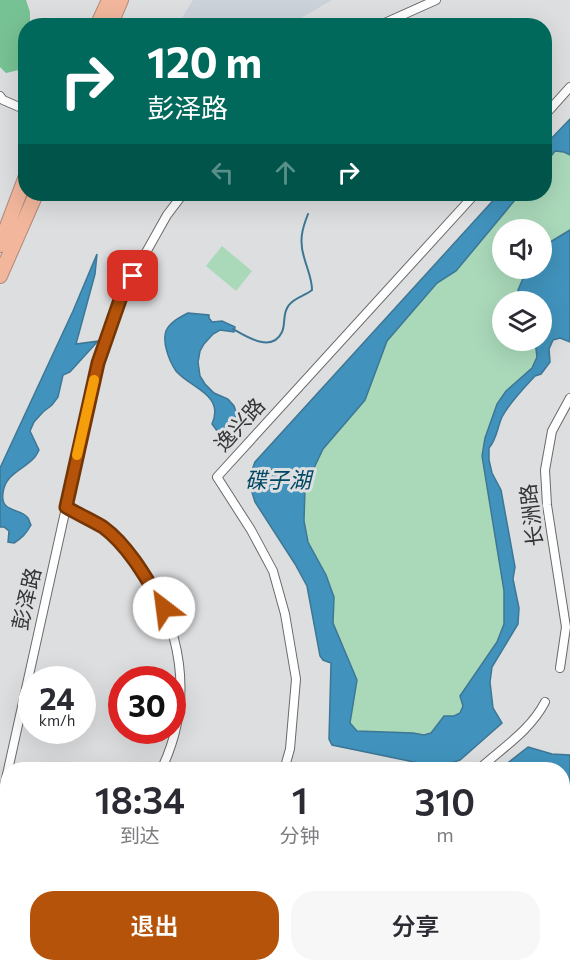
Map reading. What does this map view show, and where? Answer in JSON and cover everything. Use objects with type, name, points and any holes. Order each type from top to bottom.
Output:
[{"type":"highway","points":[[101,18],[109,0]]},
{"type":"highway","points":[[113,18],[121,0]]},
{"type":"highway","points":[[0,245],[18,197]]},
{"type":"highway","points":[[0,276],[33,201]]},
{"type":"street","points":[[396,18],[436,0]]},
{"type":"street","points":[[552,107],[570,87]]},
{"type":"street","points":[[1,100],[18,107]]},
{"type":"street","name":"彭泽路","points":[[10,762],[98,363],[121,297],[166,215],[177,201]]},
{"type":"street","name":"逸兴路","points":[[286,762],[290,749],[296,679],[285,614],[273,571],[251,530],[217,477],[469,201]]},
{"type":"street","name":"长洲路","points":[[560,668],[566,627],[547,505],[545,470],[552,431],[570,398]]},
{"type":"street","points":[[66,507],[104,528],[125,548],[164,608],[178,651],[181,687],[176,728],[164,762]]},
{"type":"street","points":[[488,762],[531,723],[544,702]]},
{"type":"shaded area","points":[[193,0],[332,0],[301,18],[182,18]]},
{"type":"green space","points":[[0,0],[26,0],[30,18],[18,18],[18,70],[6,73],[0,67]]},
{"type":"green space","points":[[555,151],[564,152],[570,155],[570,230],[552,242],[552,219],[499,219],[514,201],[552,201],[552,155]]},
{"type":"green space","points":[[492,227],[492,279],[523,279],[518,291],[492,291],[492,351],[536,351],[537,357],[532,368],[506,391],[482,456],[504,591],[504,624],[498,642],[460,696],[463,706],[460,713],[454,716],[444,716],[431,733],[424,735],[357,731],[350,723],[357,680],[333,623],[334,597],[326,575],[308,542],[304,521],[305,487],[323,449],[365,400],[387,341],[437,283],[456,270]]},
{"type":"green space","points":[[222,246],[252,271],[236,291],[206,266]]},
{"type":"water","points":[[570,119],[570,155],[555,151],[552,155],[552,138]]},
{"type":"water","name":"碟子湖","points":[[493,201],[514,201],[499,219],[492,219],[492,228],[456,271],[437,283],[387,341],[365,400],[323,449],[305,487],[304,521],[308,542],[326,575],[334,597],[333,623],[357,680],[350,723],[357,731],[424,735],[431,733],[444,716],[454,716],[460,713],[463,706],[460,696],[497,642],[504,624],[504,591],[482,456],[485,438],[497,404],[506,391],[532,368],[537,357],[536,351],[549,351],[550,362],[509,406],[489,448],[492,473],[501,490],[515,567],[513,579],[519,608],[518,624],[492,667],[490,682],[493,708],[502,723],[460,760],[414,762],[332,745],[329,739],[331,663],[320,656],[307,586],[255,502],[250,475],[255,462]]},
{"type":"water","name":"碟子湖","points":[[570,230],[570,342],[560,338],[552,342],[552,291],[518,290],[523,279],[552,279],[552,241]]},
{"type":"water","points":[[97,254],[95,274],[76,344],[98,341],[70,372],[63,375],[58,397],[34,422],[30,431],[39,450],[30,462],[7,481],[4,487],[4,504],[24,514],[31,525],[26,533],[14,543],[8,542],[9,531],[0,527],[0,468]]},
{"type":"water","points":[[188,313],[209,315],[212,322],[222,321],[235,327],[234,332],[220,330],[213,334],[200,351],[198,362],[200,376],[205,384],[214,393],[228,399],[237,415],[229,425],[217,431],[212,424],[215,414],[214,405],[204,393],[176,371],[167,351],[166,331],[173,322]]},
{"type":"water","points":[[528,747],[552,754],[570,755],[570,762],[509,762]]},
{"type":"waterway","points":[[233,329],[259,341],[272,342],[282,332],[289,305],[312,290],[301,240],[308,214]]},
{"type":"slow traffic","points":[[77,455],[94,380]]},
{"type":"route","points":[[133,276],[121,297],[98,363],[66,507],[104,528],[125,548],[164,608]]}]
